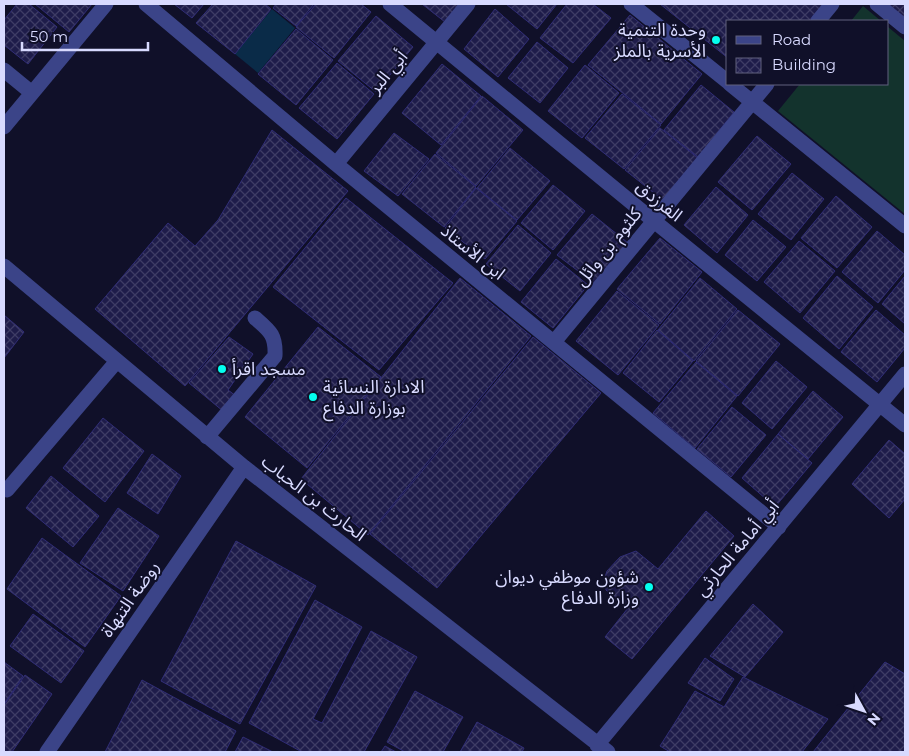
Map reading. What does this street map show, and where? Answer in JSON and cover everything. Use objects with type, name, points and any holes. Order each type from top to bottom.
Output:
[{"type":"street","points":[[4,127],[106,4]]},
{"type":"street","name":"ابن الأستاذ","points":[[146,4],[336,164],[779,527]]},
{"type":"street","name":"الفرزدق","points":[[390,4],[905,425]]},
{"type":"street","name":"أبي البر","points":[[336,164],[468,4]]},
{"type":"street","points":[[631,4],[726,81]]},
{"type":"street","points":[[819,20],[832,4]]},
{"type":"street","points":[[877,4],[905,27]]},
{"type":"street","points":[[4,70],[32,93]]},
{"type":"street","points":[[731,85],[905,226]]},
{"type":"street","name":"كلثوم بن وائل","points":[[554,342],[766,85]]},
{"type":"street","name":"الحارث بن الحباب","points":[[4,266],[244,467],[602,748]]},
{"type":"street","points":[[207,437],[275,356],[276,342],[269,330],[255,318]]},
{"type":"street","points":[[7,490],[117,361]]},
{"type":"street","name":"أبي أمامة الحارثي","points":[[602,748],[779,527],[905,374]]},
{"type":"street","name":"روضة التنهاة","points":[[47,752],[244,467]]},
{"type":"green space","points":[[863,6],[880,20],[852,20]]},
{"type":"green space","points":[[889,28],[905,41],[905,214],[778,111],[799,85],[889,85]]},
{"type":"water","points":[[272,9],[295,28],[258,73],[235,54]]},
{"type":"building","points":[[17,4],[29,4],[57,27],[28,64],[4,45],[4,20]]},
{"type":"building","points":[[35,4],[92,4],[69,32]]},
{"type":"building","points":[[174,4],[204,4],[192,18]]},
{"type":"building","points":[[213,4],[265,4],[271,9],[235,54],[196,23]]},
{"type":"building","points":[[276,4],[314,4],[296,26],[273,8]]},
{"type":"building","points":[[316,4],[361,4],[371,12],[334,58],[296,27]]},
{"type":"building","points":[[422,4],[459,4],[445,22]]},
{"type":"building","points":[[506,4],[557,4],[537,29]]},
{"type":"building","points":[[567,4],[593,4],[611,18],[573,63],[540,38]]},
{"type":"building","name":"وحدة التنمية الأسرية بالملز","points":[[660,4],[823,5],[810,20],[726,20],[726,56]]},
{"type":"building","points":[[881,4],[905,4],[905,23]]},
{"type":"building","points":[[495,9],[529,39],[498,77],[464,49]]},
{"type":"building","points":[[630,15],[702,74],[661,124],[588,65]]},
{"type":"building","points":[[376,16],[413,47],[376,92],[338,61]]},
{"type":"building","points":[[296,29],[333,60],[296,105],[258,74]]},
{"type":"building","points":[[537,42],[568,68],[540,103],[508,78]]},
{"type":"building","points":[[337,63],[374,94],[337,139],[299,108]]},
{"type":"building","points":[[442,64],[481,96],[441,145],[402,113]]},
{"type":"building","points":[[585,65],[619,93],[582,138],[548,111]]},
{"type":"building","points":[[701,85],[734,112],[698,157],[664,130]]},
{"type":"building","points":[[622,94],[661,125],[624,169],[585,138]]},
{"type":"building","points":[[482,96],[523,130],[476,186],[436,153]]},
{"type":"building","points":[[660,128],[698,158],[664,201],[625,170]]},
{"type":"building","points":[[272,130],[348,191],[185,386],[95,309],[168,223],[195,246],[218,220]]},
{"type":"building","points":[[394,133],[429,159],[398,196],[364,171]]},
{"type":"building","points":[[757,136],[791,164],[752,210],[718,182]]},
{"type":"building","points":[[510,148],[550,181],[517,220],[477,188]]},
{"type":"building","points":[[435,154],[476,187],[444,227],[402,194]]},
{"type":"building","points":[[792,173],[824,199],[791,240],[758,214]]},
{"type":"building","points":[[553,185],[585,211],[553,250],[521,223]]},
{"type":"building","points":[[716,187],[748,215],[717,253],[684,225]]},
{"type":"building","points":[[476,188],[517,221],[485,259],[445,228]]},
{"type":"building","points":[[836,196],[872,227],[837,268],[801,238]]},
{"type":"building","points":[[346,198],[453,283],[379,370],[273,287]]},
{"type":"building","points":[[592,214],[628,243],[594,283],[557,255]]},
{"type":"building","points":[[753,220],[786,247],[757,281],[725,255]]},
{"type":"building","points":[[518,225],[551,253],[520,291],[486,264]]},
{"type":"building","points":[[877,231],[905,255],[905,270],[878,303],[842,272]]},
{"type":"building","points":[[660,238],[702,272],[660,324],[617,289]]},
{"type":"building","points":[[799,241],[835,271],[800,313],[764,282]]},
{"type":"building","points":[[556,259],[588,285],[553,328],[521,302]]},
{"type":"building","points":[[837,276],[873,307],[839,349],[803,318]]},
{"type":"building","points":[[905,276],[905,324],[882,304]]},
{"type":"building","points":[[460,278],[531,336],[368,535],[301,479]]},
{"type":"building","points":[[700,278],[737,309],[694,361],[658,330]]},
{"type":"building","points":[[617,291],[659,325],[618,375],[576,341]]},
{"type":"building","points":[[738,310],[780,344],[738,396],[696,361]]},
{"type":"building","points":[[876,310],[905,335],[905,348],[877,382],[841,352]]},
{"type":"building","points":[[4,315],[24,332],[4,358]]},
{"type":"building","name":"الادارة النسائية بوزارة الدفاع","points":[[318,327],[381,377],[307,468],[245,417]]},
{"type":"building","points":[[657,330],[693,361],[659,402],[623,373]]},
{"type":"building","name":"مسجد اقرأ","points":[[229,337],[253,354],[228,390],[236,396],[223,411],[189,383]]},
{"type":"building","points":[[533,337],[601,393],[437,588],[370,534]]},
{"type":"building","points":[[776,361],[807,387],[772,429],[742,403]]},
{"type":"building","points":[[696,362],[737,396],[695,448],[653,413]]},
{"type":"building","points":[[813,391],[843,417],[808,459],[778,434]]},
{"type":"building","points":[[732,407],[766,435],[731,477],[697,449]]},
{"type":"building","points":[[103,418],[144,451],[105,502],[63,468]]},
{"type":"building","points":[[778,434],[812,463],[775,507],[742,478]]},
{"type":"building","points":[[889,440],[905,454],[905,499],[889,518],[852,484]]},
{"type":"building","points":[[152,454],[181,476],[158,514],[127,493]]},
{"type":"building","points":[[51,476],[99,516],[73,547],[26,508]]},
{"type":"building","points":[[118,508],[159,536],[123,591],[80,563]]},
{"type":"building","name":"شؤون موظفي ديوان وزارة الدفاع","points":[[706,511],[734,536],[632,659],[605,637],[628,608],[606,590],[605,577],[607,571],[620,557],[636,551],[658,569]]},
{"type":"building","points":[[42,538],[121,596],[85,647],[7,589]]},
{"type":"building","points":[[236,541],[316,586],[240,724],[161,681]]},
{"type":"building","points":[[315,600],[362,627],[313,719],[322,723],[371,631],[417,657],[364,752],[302,752],[249,723]]},
{"type":"building","points":[[753,604],[783,632],[745,677],[710,656]]},
{"type":"building","points":[[33,614],[84,651],[61,683],[10,646]]},
{"type":"building","points":[[705,658],[734,679],[720,701],[688,683]]},
{"type":"building","points":[[4,662],[23,676],[4,704]]},
{"type":"building","points":[[885,662],[905,674],[905,752],[813,752]]},
{"type":"building","points":[[25,675],[52,694],[12,752],[4,752],[4,705]]},
{"type":"building","points":[[743,677],[828,719],[802,752],[670,752],[660,746],[695,691],[724,707]]},
{"type":"building","points":[[142,680],[236,731],[225,752],[105,752]]},
{"type":"building","points":[[415,691],[463,717],[443,752],[405,752],[387,742]]},
{"type":"building","points":[[477,722],[524,748],[522,752],[460,752]]},
{"type":"building","points":[[243,737],[273,752],[235,752]]},
{"type":"building","points":[[385,746],[396,752],[381,752]]},
{"type":"place","name":"وحدة التنمية الأسرية بالملز","points":[[716,40]]},
{"type":"place","name":"مسجد اقرأ","points":[[222,369]]},
{"type":"place","name":"الادارة النسائية بوزارة الدفاع","points":[[313,397]]},
{"type":"place","name":"شؤون موظفي ديوان وزارة الدفاع","points":[[649,587]]}]
